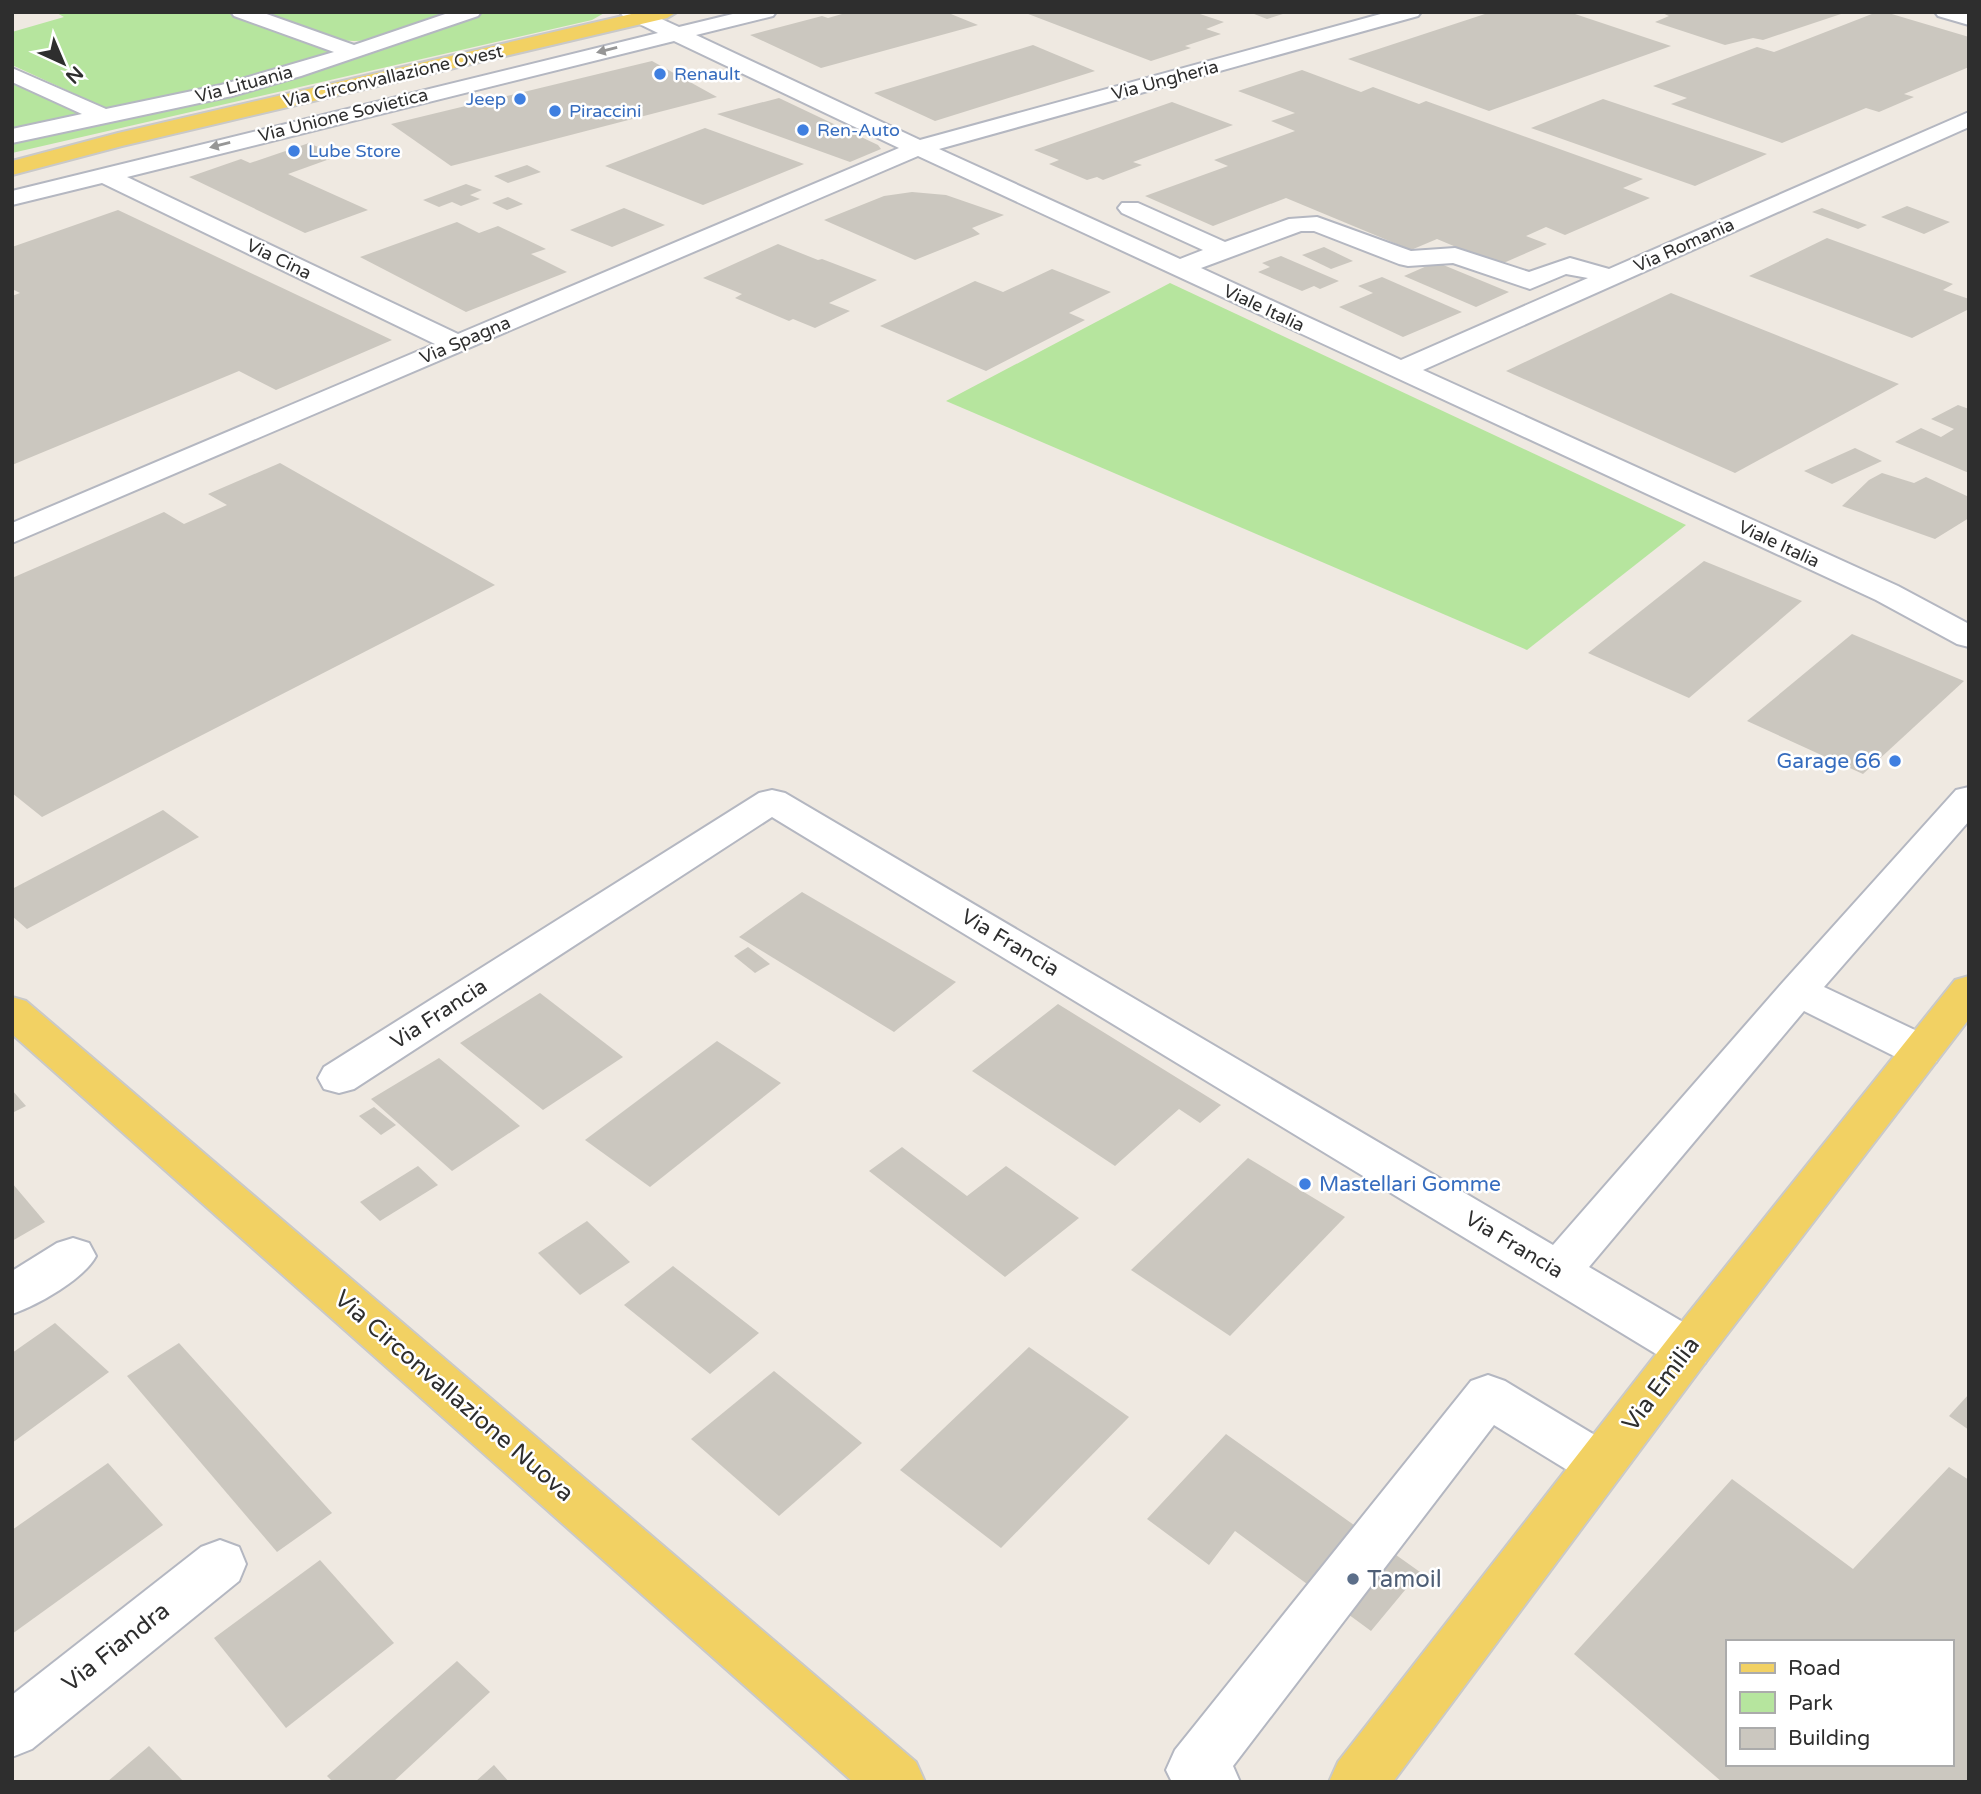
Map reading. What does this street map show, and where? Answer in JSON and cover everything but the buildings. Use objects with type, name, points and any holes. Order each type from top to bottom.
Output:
[{"type":"main road","name":"Via Circonvallazione Ovest","points":[[15,165],[636,15]]},
{"type":"main road","name":"Via Emilia","points":[[1358,1782],[1688,1349],[1969,990]]},
{"type":"main road","name":"Via Circonvallazione Nuova","points":[[12,1011],[896,1782]]},
{"type":"street","points":[[241,12],[351,51]]},
{"type":"street","name":"Via Lituania","points":[[12,136],[102,118],[295,72],[471,12]]},
{"type":"street","name":"Via Unione Sovietica","points":[[12,198],[671,23],[766,12]]},
{"type":"street","name":"Via Ungheria","points":[[918,148],[1411,12]]},
{"type":"street","points":[[1945,12],[1969,19]]},
{"type":"street","name":"Viale Italia","points":[[636,15],[671,23],[918,148],[1887,593],[1969,637]]},
{"type":"street","points":[[12,74],[97,113],[102,118]]},
{"type":"street","name":"Via Romania","points":[[1400,370],[1969,119]]},
{"type":"street","name":"Via Spagna","points":[[12,534],[918,148]]},
{"type":"street","name":"Via Cina","points":[[103,174],[455,343]]},
{"type":"street","points":[[1130,208],[1224,251]]},
{"type":"street","points":[[1178,268],[1298,224],[1317,225],[1408,259],[1455,255],[1530,281],[1571,264],[1609,278]]},
{"type":"street","name":"Viale Italia","points":[[1887,593],[1969,622]]},
{"type":"street","points":[[1558,1271],[1969,798]]},
{"type":"street","name":"Via Francia","points":[[339,1078],[772,801],[1688,1349]]},
{"type":"street","points":[[1798,992],[1921,1051]]},
{"type":"street","points":[[12,1294],[73,1256]]},
{"type":"street","points":[[1210,1782],[1195,1770],[1488,1396],[1600,1464]]},
{"type":"street","name":"Via Fiandra","points":[[12,1730],[220,1564]]},
{"type":"green space","points":[[55,12],[229,12],[320,46],[328,51],[328,55],[258,79],[115,108],[103,107],[12,65],[12,32],[64,17]]},
{"type":"green space","points":[[264,12],[458,12],[382,38],[351,41],[318,34]]},
{"type":"green space","points":[[484,12],[606,12],[592,20],[12,153],[12,141],[366,51]]},
{"type":"green space","points":[[12,81],[75,110],[78,117],[12,132]]},
{"type":"green space","points":[[1170,283],[1686,525],[1527,650],[946,401]]},
{"type":"place","name":"Renault","points":[[660,74]]},
{"type":"place","name":"Jeep","points":[[520,99]]},
{"type":"place","name":"Piraccini","points":[[555,111]]},
{"type":"place","name":"Ren-Auto","points":[[803,130]]},
{"type":"place","name":"Lube Store","points":[[294,151]]},
{"type":"place","name":"Garage 66","points":[[1895,761]]},
{"type":"place","name":"Mastellari Gomme","points":[[1305,1184]]},
{"type":"place","name":"Tamoil","points":[[1353,1579]]}]
